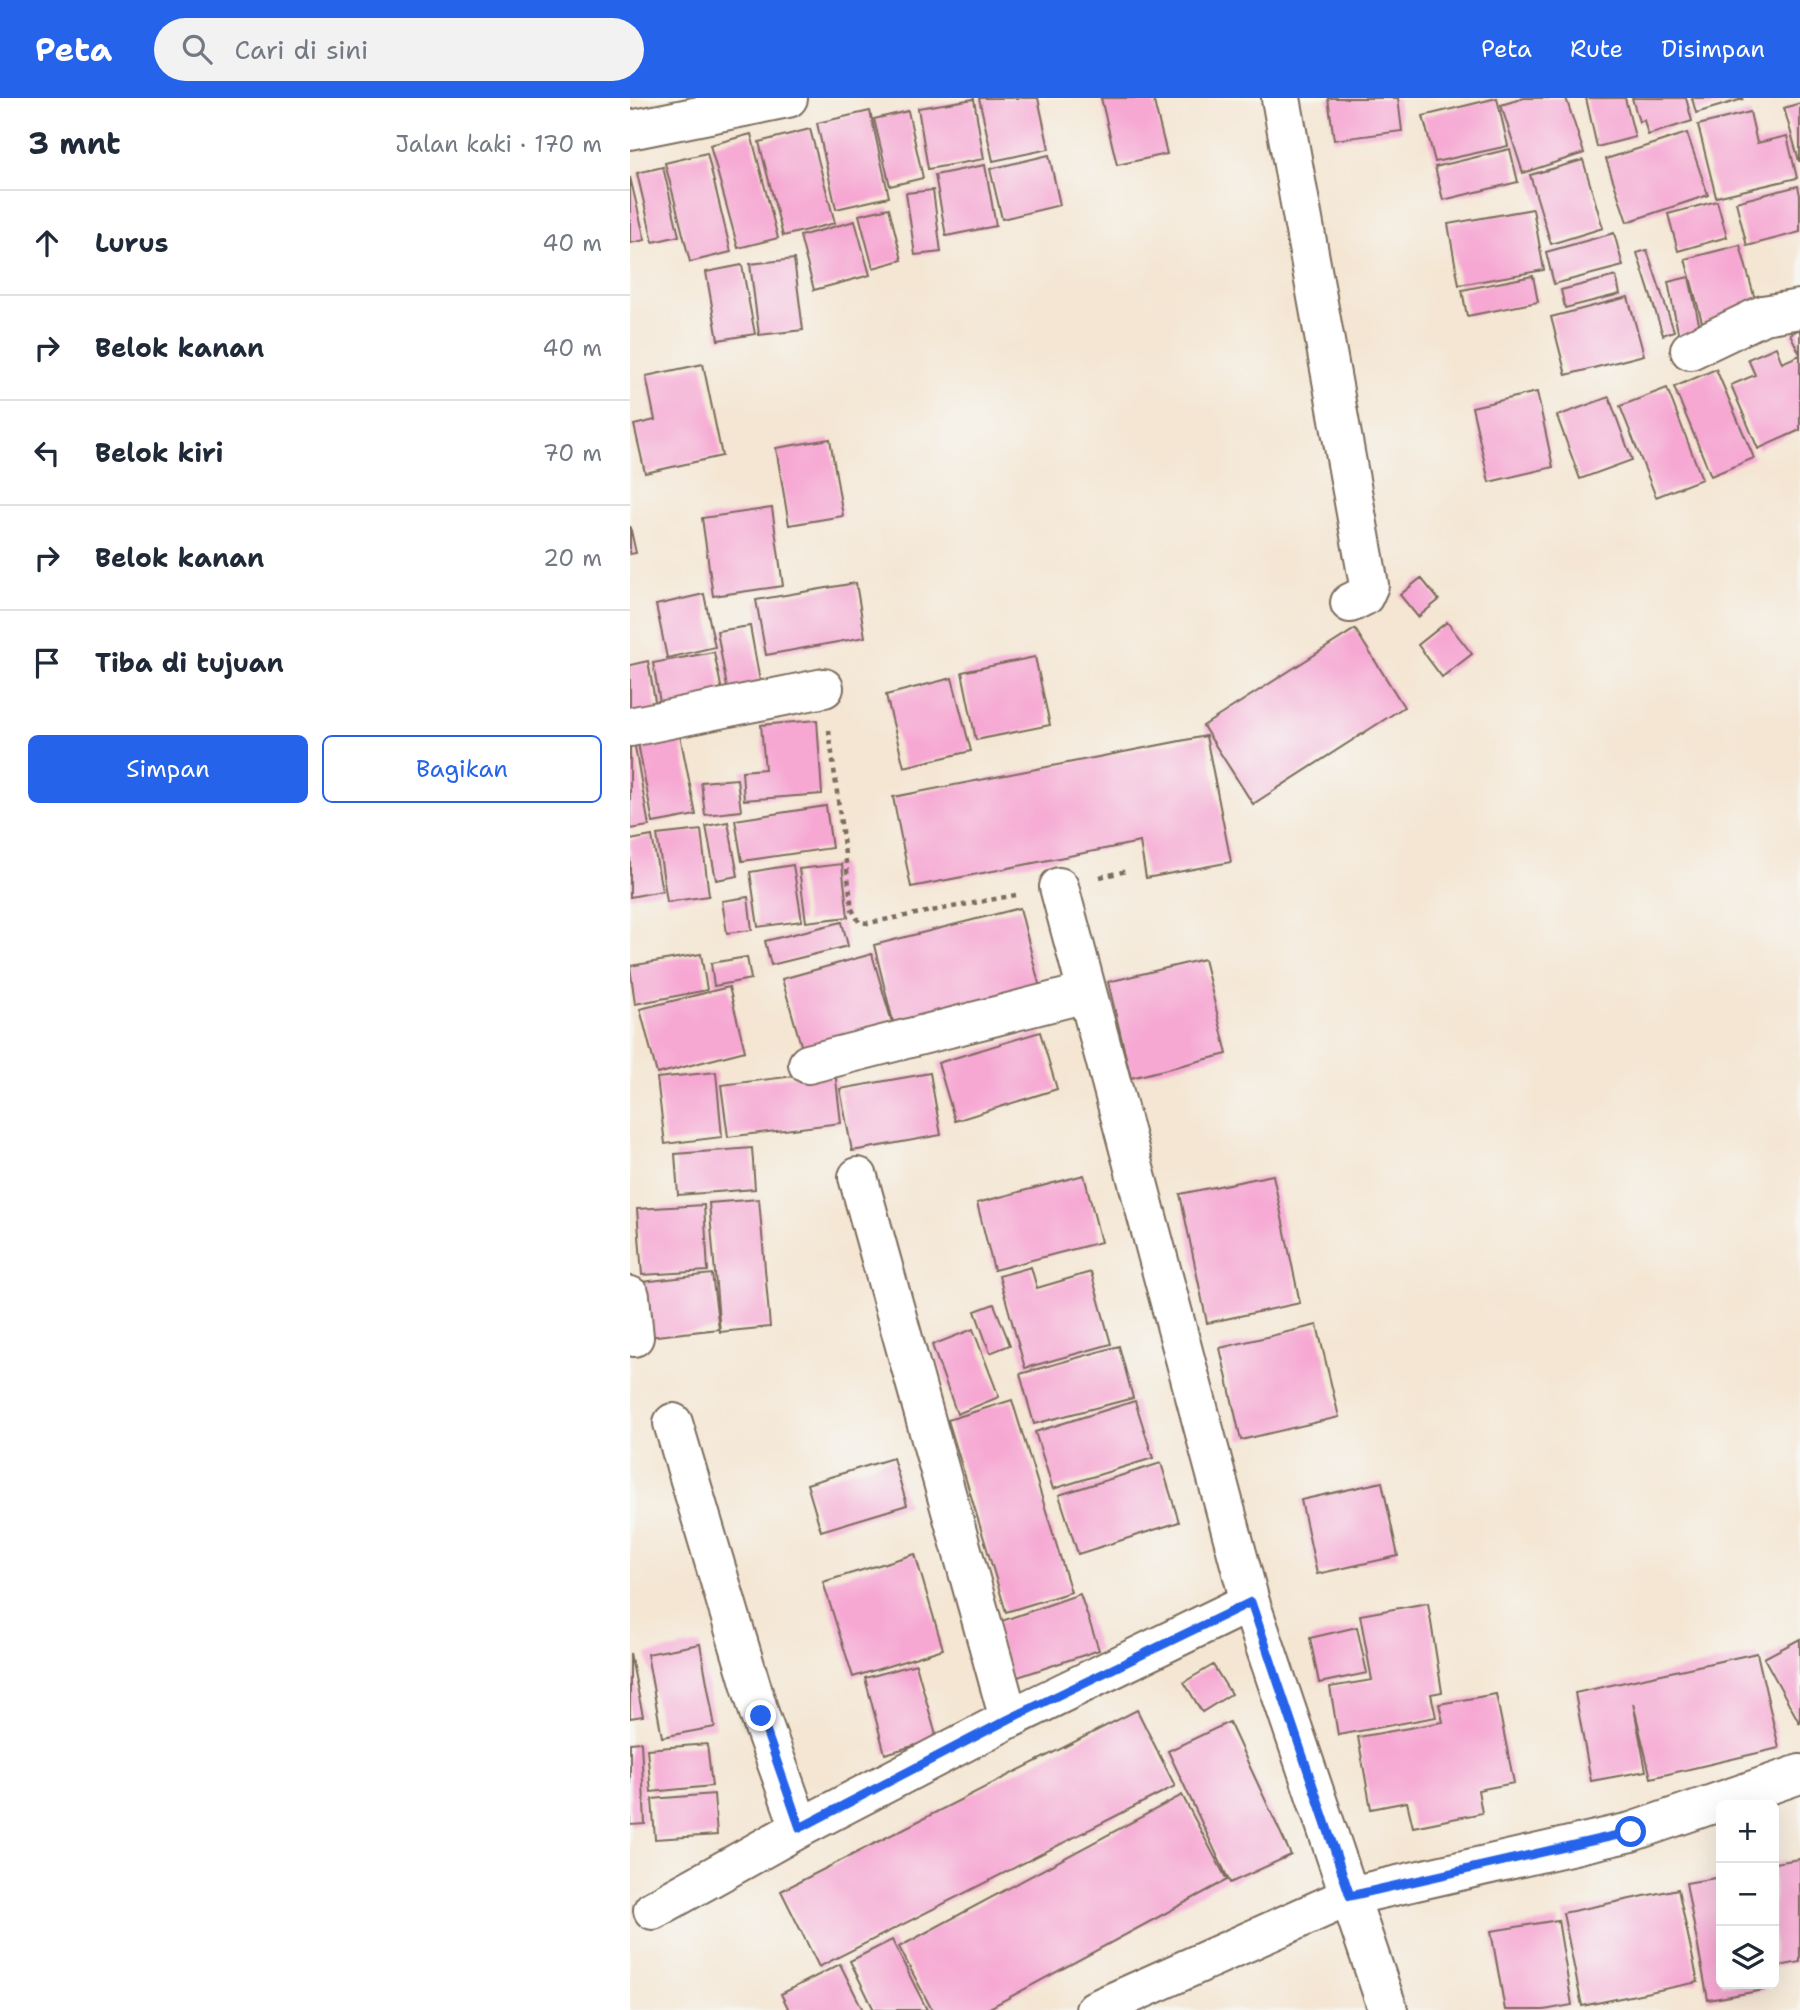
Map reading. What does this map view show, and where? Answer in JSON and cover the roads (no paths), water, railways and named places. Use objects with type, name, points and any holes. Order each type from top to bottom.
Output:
[{"type":"street","points":[[630,130],[788,98]]},
{"type":"street","points":[[1281,98],[1369,585],[1364,596],[1350,603]]},
{"type":"street","points":[[1690,350],[1763,315],[1800,309]]},
{"type":"street","points":[[630,727],[824,688]]},
{"type":"street","points":[[1059,887],[1251,1602],[1388,2010]]},
{"type":"street","points":[[808,1064],[1086,993]]},
{"type":"street","points":[[858,1177],[1009,1719]]},
{"type":"street","points":[[630,1296],[634,1337]]},
{"type":"street","points":[[673,1423],[761,1716],[800,1828]]},
{"type":"street","points":[[653,1910],[800,1828],[1009,1719],[1251,1602]]},
{"type":"street","points":[[1096,2010],[1350,1896],[1631,1832],[1800,1774]]}]
